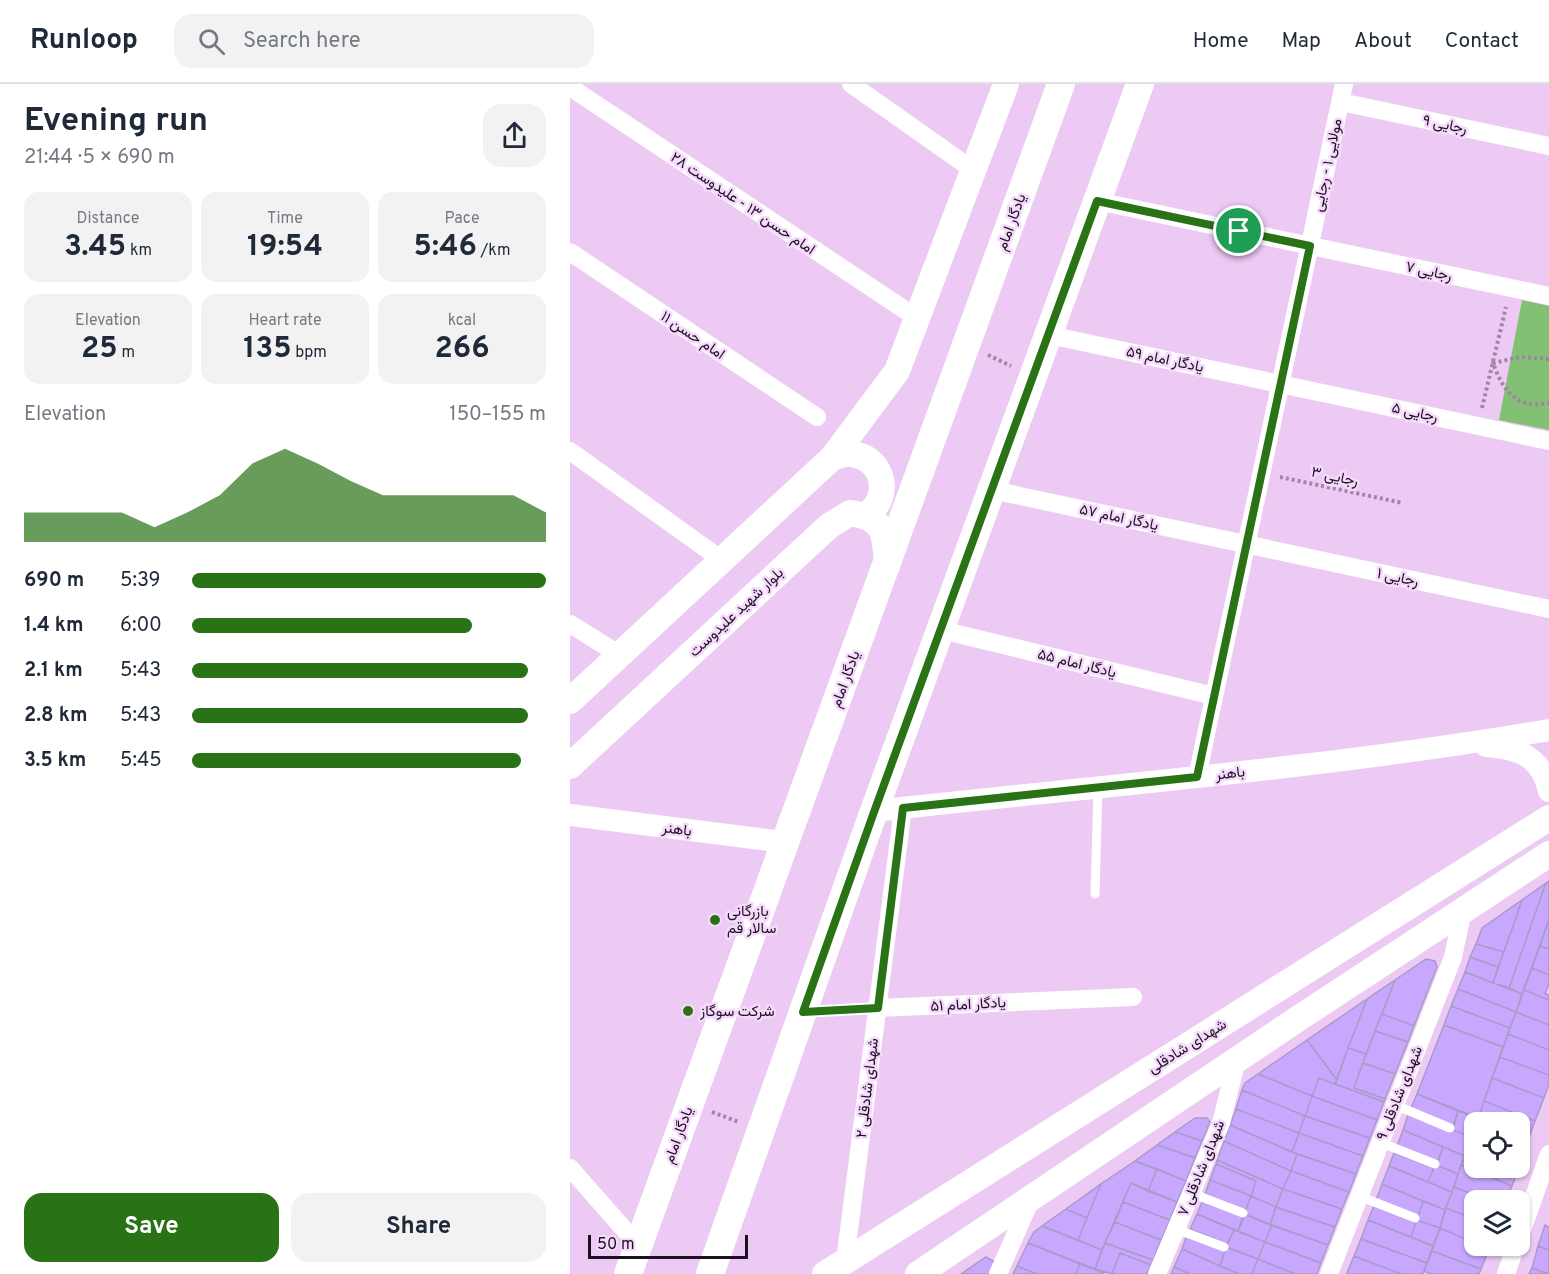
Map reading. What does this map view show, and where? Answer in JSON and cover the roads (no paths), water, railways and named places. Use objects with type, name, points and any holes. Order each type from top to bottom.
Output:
[{"type":"main road","points":[[570,701],[833,457],[897,371],[1006,84]]},
{"type":"main road","name":"یادگار امام","points":[[628,1274],[1061,84]]},
{"type":"main road","points":[[715,1269],[761,1130],[874,812],[1140,84]]},
{"type":"main road","points":[[833,457],[849,453],[858,455],[866,458],[878,470],[882,486],[878,502],[867,515],[881,527],[885,541],[887,566]]},
{"type":"main road","name":"بلوار شهید علیدوست","points":[[570,766],[829,526],[850,513],[867,515]]},
{"type":"main road","name":"شهدای شادقلی","points":[[835,1268],[1544,822]]},
{"type":"main road","points":[[918,1274],[1296,1020],[1549,854]]},
{"type":"main road","points":[[1278,990],[1296,1020]]},
{"type":"street","points":[[851,84],[973,170]]},
{"type":"street","name":"مولایی ۱ - رجایی","points":[[1197,777],[1344,84]]},
{"type":"street","name":"امام حسن ۱۳ - علیدوست ۲۸","points":[[570,87],[917,318]]},
{"type":"street","name":"رجایی ۹","points":[[1341,102],[1549,146]]},
{"type":"street","name":"رجایی ۷","points":[[1097,201],[1549,296]]},
{"type":"street","name":"امام حسن ۱۱","points":[[570,252],[817,417]]},
{"type":"street","name":"یادگار امام ۵۹","points":[[1049,335],[1280,384]]},
{"type":"street","name":"رجایی ۵","points":[[1280,384],[1549,441]]},
{"type":"street","points":[[570,451],[722,560]]},
{"type":"street","name":"یادگار امام ۵۷","points":[[992,490],[1246,545]]},
{"type":"street","name":"رجایی ۱","points":[[1246,545],[1549,609]]},
{"type":"street","points":[[570,624],[620,655]]},
{"type":"street","name":"یادگار امام ۵۵","points":[[941,630],[1214,696]]},
{"type":"street","name":"باهنر","points":[[874,812],[1197,777],[1464,744],[1549,730]]},
{"type":"street","points":[[1464,744],[1504,747],[1530,757],[1546,774],[1549,792],[1544,822]]},
{"type":"street","name":"شهدای شادقلی ۲","points":[[835,1268],[878,1008],[903,808]]},
{"type":"street","name":"باهنر","points":[[570,815],[784,842]]},
{"type":"street","name":"شهدای شادقلی ۹","points":[[1329,1274],[1453,957],[1463,910]]},
{"type":"street","name":"یادگار امام ۵۱","points":[[878,1008],[1133,997]]},
{"type":"street","name":"شهدای شادقلی ۷","points":[[1157,1274],[1221,1123],[1238,1060]]},
{"type":"street","points":[[1530,1208],[1549,1154]]},
{"type":"street","points":[[570,1168],[638,1245]]},
{"type":"street","points":[[998,1274],[1031,1199]]},
{"type":"street","points":[[1506,1274],[1512,1256]]},
{"type":"lane","points":[[1095,894],[1098,788]]},
{"type":"lane","points":[[1395,1105],[1450,1128]]},
{"type":"lane","points":[[1379,1142],[1435,1164]]},
{"type":"lane","points":[[1191,1193],[1243,1213]]},
{"type":"lane","points":[[1359,1196],[1415,1218]]},
{"type":"lane","points":[[1176,1229],[1224,1247]]},
{"type":"place","name":"بازرگانی سالار قم","points":[[715,920]]},
{"type":"place","name":"شرکت سوگاز","points":[[688,1011]]}]
